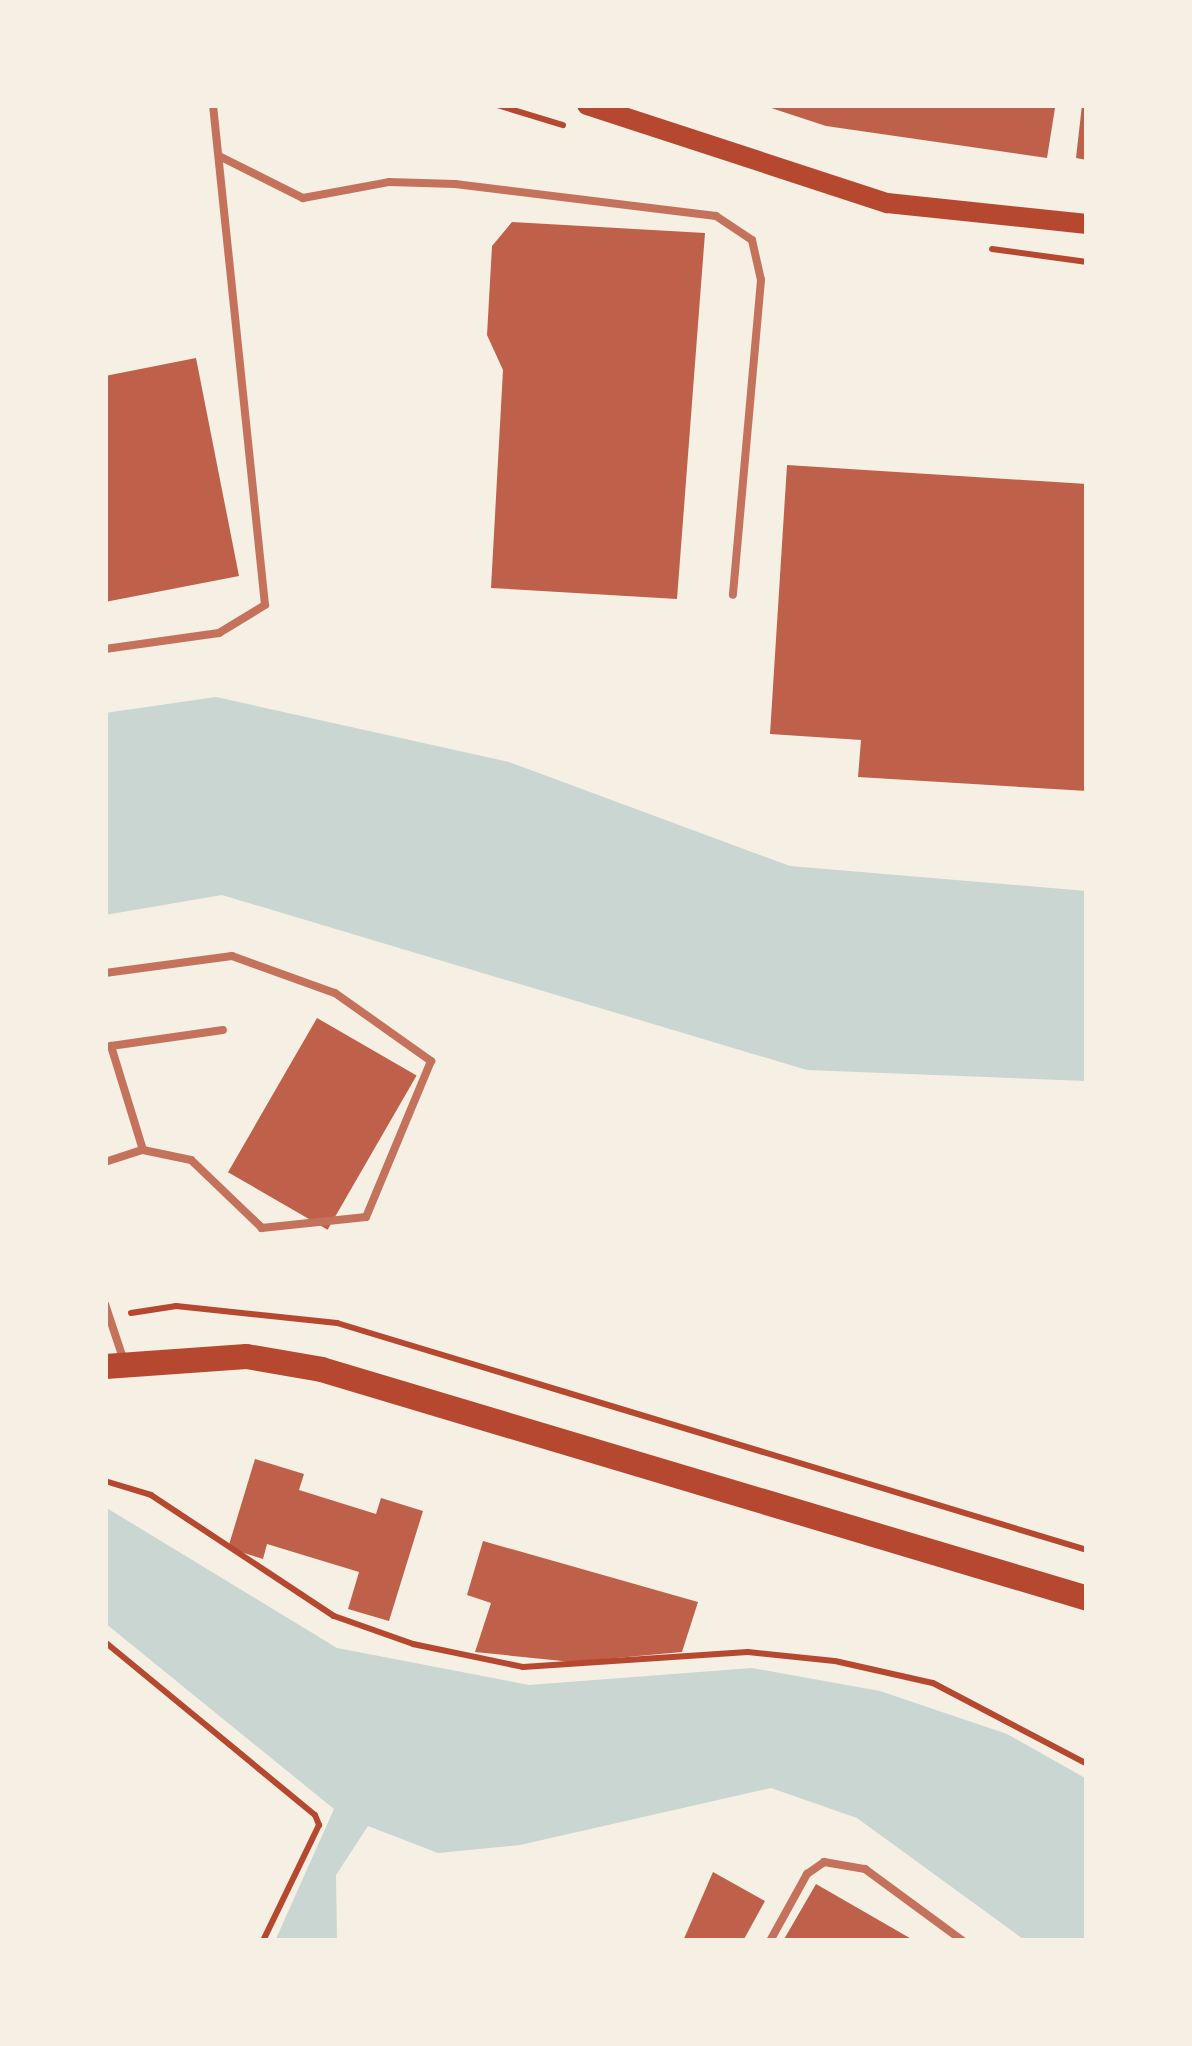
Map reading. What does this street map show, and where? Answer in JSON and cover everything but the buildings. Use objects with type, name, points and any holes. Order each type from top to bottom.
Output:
[{"type":"main road","points":[[587,105],[887,203],[1087,224]]},
{"type":"main road","points":[[114,1364],[246,1356],[321,1369],[1087,1598]]},
{"type":"lane","points":[[105,650],[219,633],[265,606],[213,105]]},
{"type":"lane","points":[[218,156],[303,198],[389,182],[455,184],[716,216],[752,240],[761,280],[732,595]]},
{"type":"lane","points":[[105,973],[232,956],[335,993],[431,1062],[366,1217],[262,1228],[192,1160],[142,1150],[105,1162]]},
{"type":"lane","points":[[142,1150],[111,1046],[223,1030]]},
{"type":"lane","points":[[105,1304],[110,1316],[114,1364]]},
{"type":"lane","points":[[770,1941],[807,1874],[824,1862],[865,1869],[963,1941]]},
{"type":"path","points":[[110,1316],[176,1306],[337,1323],[1087,1550]]},
{"type":"path","points":[[105,1481],[151,1495],[334,1616],[413,1644],[524,1668],[748,1652],[835,1661],[933,1682],[1087,1764]]},
{"type":"path","points":[[105,1642],[315,1816],[263,1941]]},
{"type":"shaded area","points":[[216,697],[509,762],[790,866],[1087,891],[1087,1081],[807,1070],[222,895],[105,915],[105,713]]},
{"type":"shaded area","points":[[105,1507],[337,1648],[529,1685],[752,1668],[880,1691],[1007,1734],[1087,1779],[1087,1941],[1023,1939],[857,1818],[771,1788],[520,1845],[438,1853],[368,1826],[336,1875],[337,1941],[275,1941],[334,1809],[105,1623]]}]
